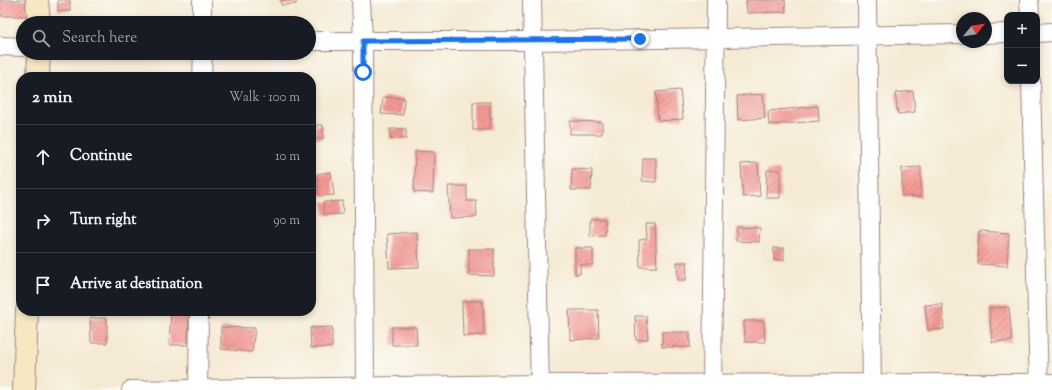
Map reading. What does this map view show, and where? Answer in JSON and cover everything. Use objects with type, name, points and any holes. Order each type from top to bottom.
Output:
[{"type":"street","points":[[37,0],[38,16]]},
{"type":"street","points":[[202,0],[202,16]]},
{"type":"street","points":[[361,0],[363,41],[365,388]]},
{"type":"street","points":[[532,0],[540,387]]},
{"type":"street","points":[[712,387],[716,0]]},
{"type":"street","points":[[867,0],[872,387]]},
{"type":"street","points":[[1029,0],[1030,12]]},
{"type":"street","points":[[1040,33],[1052,32]]},
{"type":"street","points":[[992,34],[1004,33]]},
{"type":"street","points":[[316,41],[532,41],[956,34]]},
{"type":"street","points":[[0,46],[16,47]]},
{"type":"street","points":[[38,72],[39,60]]},
{"type":"street","points":[[202,72],[203,60]]},
{"type":"street","points":[[131,390],[1043,385],[1031,84]]},
{"type":"street","points":[[24,390],[27,316]]},
{"type":"street","points":[[198,389],[199,316]]},
{"type":"building","points":[[0,0],[28,0],[28,16],[0,16]]},
{"type":"building","points":[[58,0],[70,0],[70,11],[58,11]]},
{"type":"building","points":[[281,0],[296,0],[296,4],[281,5]]},
{"type":"building","points":[[746,0],[785,0],[786,12],[747,13]]},
{"type":"building","points":[[680,90],[683,119],[658,121],[656,92]]},
{"type":"building","points":[[913,91],[915,112],[898,114],[895,93]]},
{"type":"building","points":[[763,94],[765,118],[738,120],[737,96]]},
{"type":"building","points":[[383,97],[404,98],[403,115],[381,114]]},
{"type":"building","points":[[473,102],[490,102],[490,130],[473,130]]},
{"type":"building","points":[[818,106],[819,121],[769,125],[768,111]]},
{"type":"building","points":[[570,121],[602,122],[602,134],[570,134]]},
{"type":"building","points":[[316,125],[323,125],[323,139],[316,139]]},
{"type":"building","points":[[390,129],[406,129],[406,139],[390,139]]},
{"type":"building","points":[[415,151],[434,152],[433,193],[414,192]]},
{"type":"building","points":[[643,158],[656,158],[656,182],[642,181]]},
{"type":"building","points":[[758,163],[760,196],[743,197],[741,164]]},
{"type":"building","points":[[921,167],[921,197],[902,196],[902,168]]},
{"type":"building","points":[[572,169],[592,170],[591,190],[571,190]]},
{"type":"building","points":[[767,170],[780,170],[780,198],[766,198]]},
{"type":"building","points":[[331,172],[334,195],[319,196],[317,174]]},
{"type":"building","points":[[448,186],[467,186],[467,201],[476,201],[477,217],[450,218]]},
{"type":"building","points":[[342,201],[343,214],[324,215],[323,202]]},
{"type":"building","points":[[590,219],[605,219],[605,235],[590,236]]},
{"type":"building","points":[[646,224],[655,224],[657,267],[640,267],[639,240],[647,239]]},
{"type":"building","points":[[737,227],[760,228],[759,242],[736,241]]},
{"type":"building","points":[[979,231],[1009,233],[1007,266],[978,264]]},
{"type":"building","points":[[417,232],[419,267],[389,268],[387,234]]},
{"type":"building","points":[[575,248],[593,248],[593,265],[580,265],[580,274],[575,274]]},
{"type":"building","points":[[774,248],[784,248],[784,260],[774,260]]},
{"type":"building","points":[[469,249],[494,249],[494,276],[469,275]]},
{"type":"building","points":[[677,262],[687,262],[686,280],[678,280]]},
{"type":"building","points":[[462,301],[483,301],[484,335],[463,336]]},
{"type":"building","points":[[942,304],[944,329],[928,330],[925,305]]},
{"type":"building","points":[[1009,307],[1012,341],[992,342],[989,308]]},
{"type":"building","points":[[569,310],[598,310],[599,338],[570,340]]},
{"type":"building","points":[[171,316],[189,316],[188,345],[169,345]]},
{"type":"building","points":[[635,316],[646,316],[648,339],[636,340]]},
{"type":"building","points":[[90,318],[107,318],[107,343],[91,343]]},
{"type":"building","points":[[744,321],[764,321],[765,342],[745,342]]},
{"type":"building","points":[[221,327],[255,328],[252,352],[221,349]]},
{"type":"building","points":[[332,327],[332,347],[311,348],[310,328]]},
{"type":"building","points":[[392,327],[416,327],[417,345],[392,345]]},
{"type":"building","points":[[662,332],[690,332],[690,347],[662,347]]},
{"type":"route","points":[[363,72],[363,41],[532,41],[640,39]]}]
